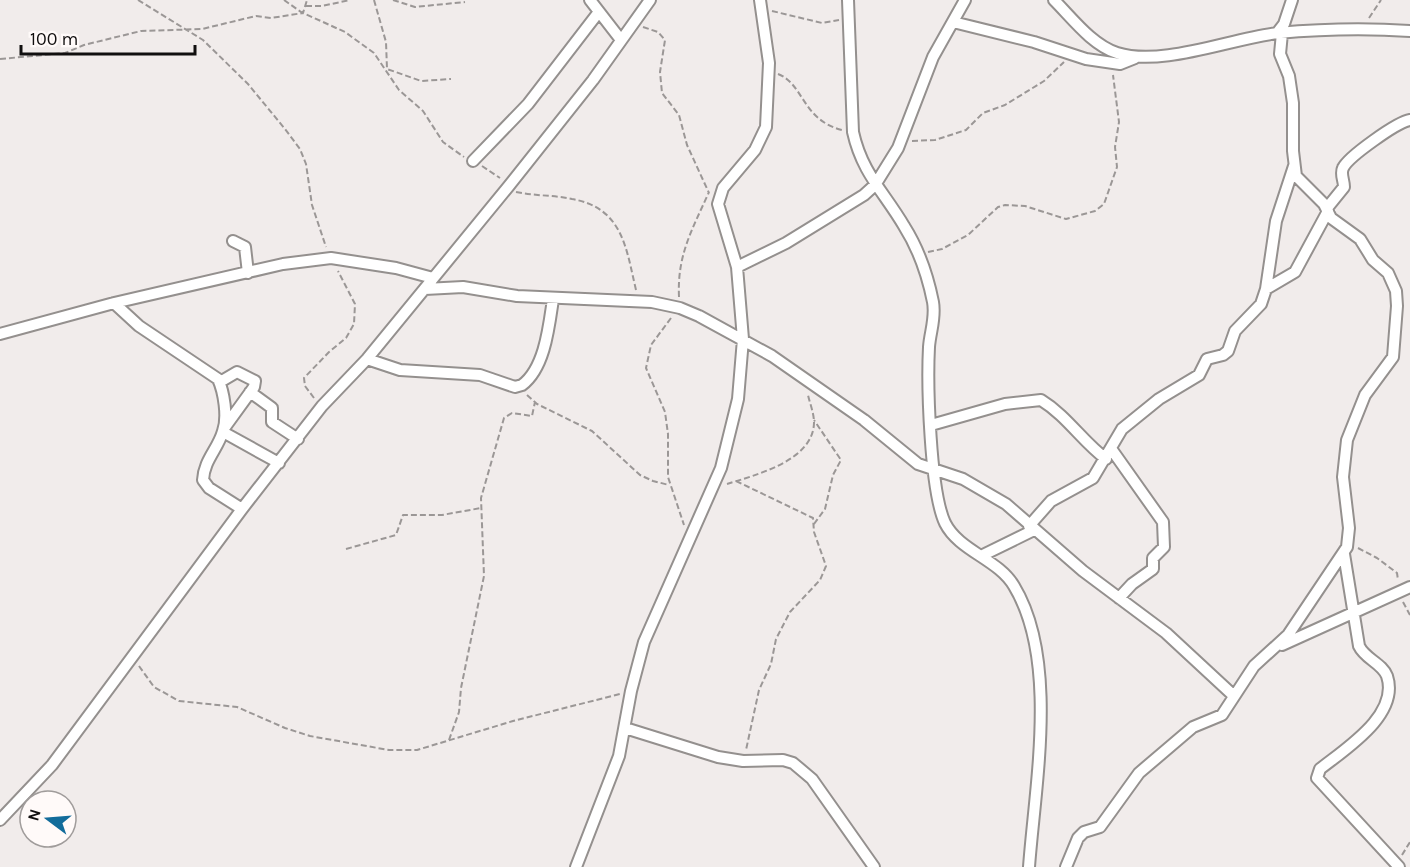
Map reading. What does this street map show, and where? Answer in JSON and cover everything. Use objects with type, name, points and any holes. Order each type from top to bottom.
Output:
[{"type":"street","points":[[590,0],[621,40]]},
{"type":"street","points":[[0,820],[52,765],[242,509],[322,406],[367,359],[425,289],[508,186],[650,0]]},
{"type":"street","points":[[737,267],[786,243],[864,195],[875,185],[885,172],[901,140],[933,57],[965,0]]},
{"type":"street","points":[[1054,0],[1096,41],[1114,52],[1135,58]]},
{"type":"street","points":[[1292,0],[1279,33],[1280,54],[1289,76],[1293,104],[1294,166],[1298,181],[1328,210],[1331,218],[1360,239],[1373,260],[1388,273],[1393,281],[1397,306],[1393,357],[1365,395],[1347,440],[1343,477],[1348,536],[1344,554],[1359,646],[1362,653],[1383,669],[1387,676],[1387,695],[1370,729],[1320,769],[1317,778],[1397,865]]},
{"type":"street","points":[[576,867],[615,770],[631,691],[650,625],[722,468],[738,399],[743,339],[737,267],[718,204],[727,182],[755,150],[764,135],[768,72],[761,4]]},
{"type":"street","points":[[849,5],[853,132],[863,166],[905,226],[933,303],[929,362],[932,425],[938,496],[945,522],[954,535],[1000,568],[1023,600],[1040,676],[1042,705],[1039,762],[1029,867]]},
{"type":"street","points":[[473,161],[528,104],[598,13]]},
{"type":"street","points":[[953,22],[1120,64],[1135,58],[1164,56],[1279,33],[1358,28],[1410,31]]},
{"type":"street","points":[[1266,289],[1295,272],[1328,210],[1344,187],[1341,172],[1348,162],[1385,132],[1410,120]]},
{"type":"street","points":[[983,555],[1032,528],[1051,501],[1093,478],[1109,454],[1118,434],[1131,421],[1199,375],[1207,359],[1223,355],[1228,351],[1235,331],[1256,312],[1266,289],[1271,241],[1294,166]]},
{"type":"street","points":[[232,240],[245,247],[248,273]]},
{"type":"street","points":[[0,334],[114,303],[283,264],[331,258],[396,268],[433,278]]},
{"type":"street","points":[[425,289],[463,287],[517,297],[638,301],[680,308],[743,339],[843,404],[918,464],[963,479],[1017,512],[1032,528],[1166,633],[1234,696]]},
{"type":"street","points":[[367,359],[414,372],[480,375],[515,387],[528,381],[536,367],[549,325],[553,299]]},
{"type":"street","points":[[114,303],[139,326],[215,375],[220,382],[224,429]]},
{"type":"street","points":[[220,382],[239,373],[255,381],[224,429],[209,458],[203,480],[215,493],[242,509]]},
{"type":"street","points":[[250,392],[271,406],[272,422],[298,439]]},
{"type":"street","points":[[932,425],[1005,404],[1041,400],[1066,419],[1080,436],[1109,454],[1163,522],[1166,533],[1164,547],[1153,558],[1153,569],[1132,584],[1119,598]]},
{"type":"street","points":[[224,429],[279,463]]},
{"type":"street","points":[[1066,867],[1074,844],[1084,832],[1100,827],[1139,773],[1193,727],[1222,715],[1254,666],[1288,635],[1309,601],[1344,554]]},
{"type":"street","points":[[1274,649],[1410,587]]},
{"type":"street","points":[[625,728],[706,754],[743,761],[783,760],[803,770],[874,867]]},
{"type":"path","points":[[138,0],[203,40],[248,84],[300,149],[306,164],[316,218],[331,258],[355,304],[357,316],[350,334],[304,378],[305,386],[322,406]]},
{"type":"path","points":[[284,0],[303,13],[356,39],[374,53],[387,69],[399,90],[423,111],[453,151],[473,161],[508,186],[589,202],[611,218],[630,255],[638,301]]},
{"type":"path","points":[[303,13],[307,0]]},
{"type":"path","points":[[306,6],[322,6],[350,0]]},
{"type":"path","points":[[374,0],[386,42],[387,69]]},
{"type":"path","points":[[393,0],[414,7],[465,2]]},
{"type":"path","points":[[1358,28],[1372,15],[1381,0]]},
{"type":"path","points":[[761,4],[822,23],[841,19],[849,5]]},
{"type":"path","points":[[0,59],[65,53],[84,45],[141,31],[188,30],[228,24],[256,16],[271,18],[303,13]]},
{"type":"path","points":[[633,24],[658,32],[665,40],[660,72],[662,93],[679,115],[687,145],[709,192],[718,204]]},
{"type":"path","points":[[901,140],[935,140],[966,130],[983,113],[1005,105],[1044,81],[1073,54]]},
{"type":"path","points":[[916,251],[930,252],[952,244],[968,235],[998,207],[1005,205],[1025,206],[1066,219],[1099,209],[1109,195],[1118,167],[1115,152],[1119,122],[1113,63]]},
{"type":"path","points":[[387,69],[421,81],[451,78]]},
{"type":"path","points":[[768,72],[788,80],[819,120],[836,128],[853,132]]},
{"type":"path","points":[[688,545],[687,532],[669,484],[667,423],[662,402],[649,380],[646,368],[651,345],[680,308],[678,274],[682,251],[709,192]]},
{"type":"path","points":[[515,387],[535,402],[592,431],[640,475],[653,481],[669,484]]},
{"type":"path","points":[[713,488],[793,458],[811,434],[813,419],[807,393]]},
{"type":"path","points":[[449,740],[459,712],[461,688],[484,576],[482,490],[502,423],[508,414],[532,416],[535,402]]},
{"type":"path","points":[[813,419],[841,460],[833,475],[825,509],[814,524]]},
{"type":"path","points":[[736,481],[762,496],[802,511],[813,518],[815,536],[825,557],[825,574],[790,612],[776,639],[771,664],[759,690],[743,761]]},
{"type":"path","points":[[346,549],[396,535],[403,515],[442,515],[482,508]]},
{"type":"path","points":[[1348,536],[1362,552],[1377,558],[1397,573],[1398,592],[1410,615]]},
{"type":"path","points":[[133,655],[154,687],[179,701],[237,706],[285,728],[366,747],[405,751],[631,691]]},
{"type":"path","points":[[1397,865],[1410,842]]}]
